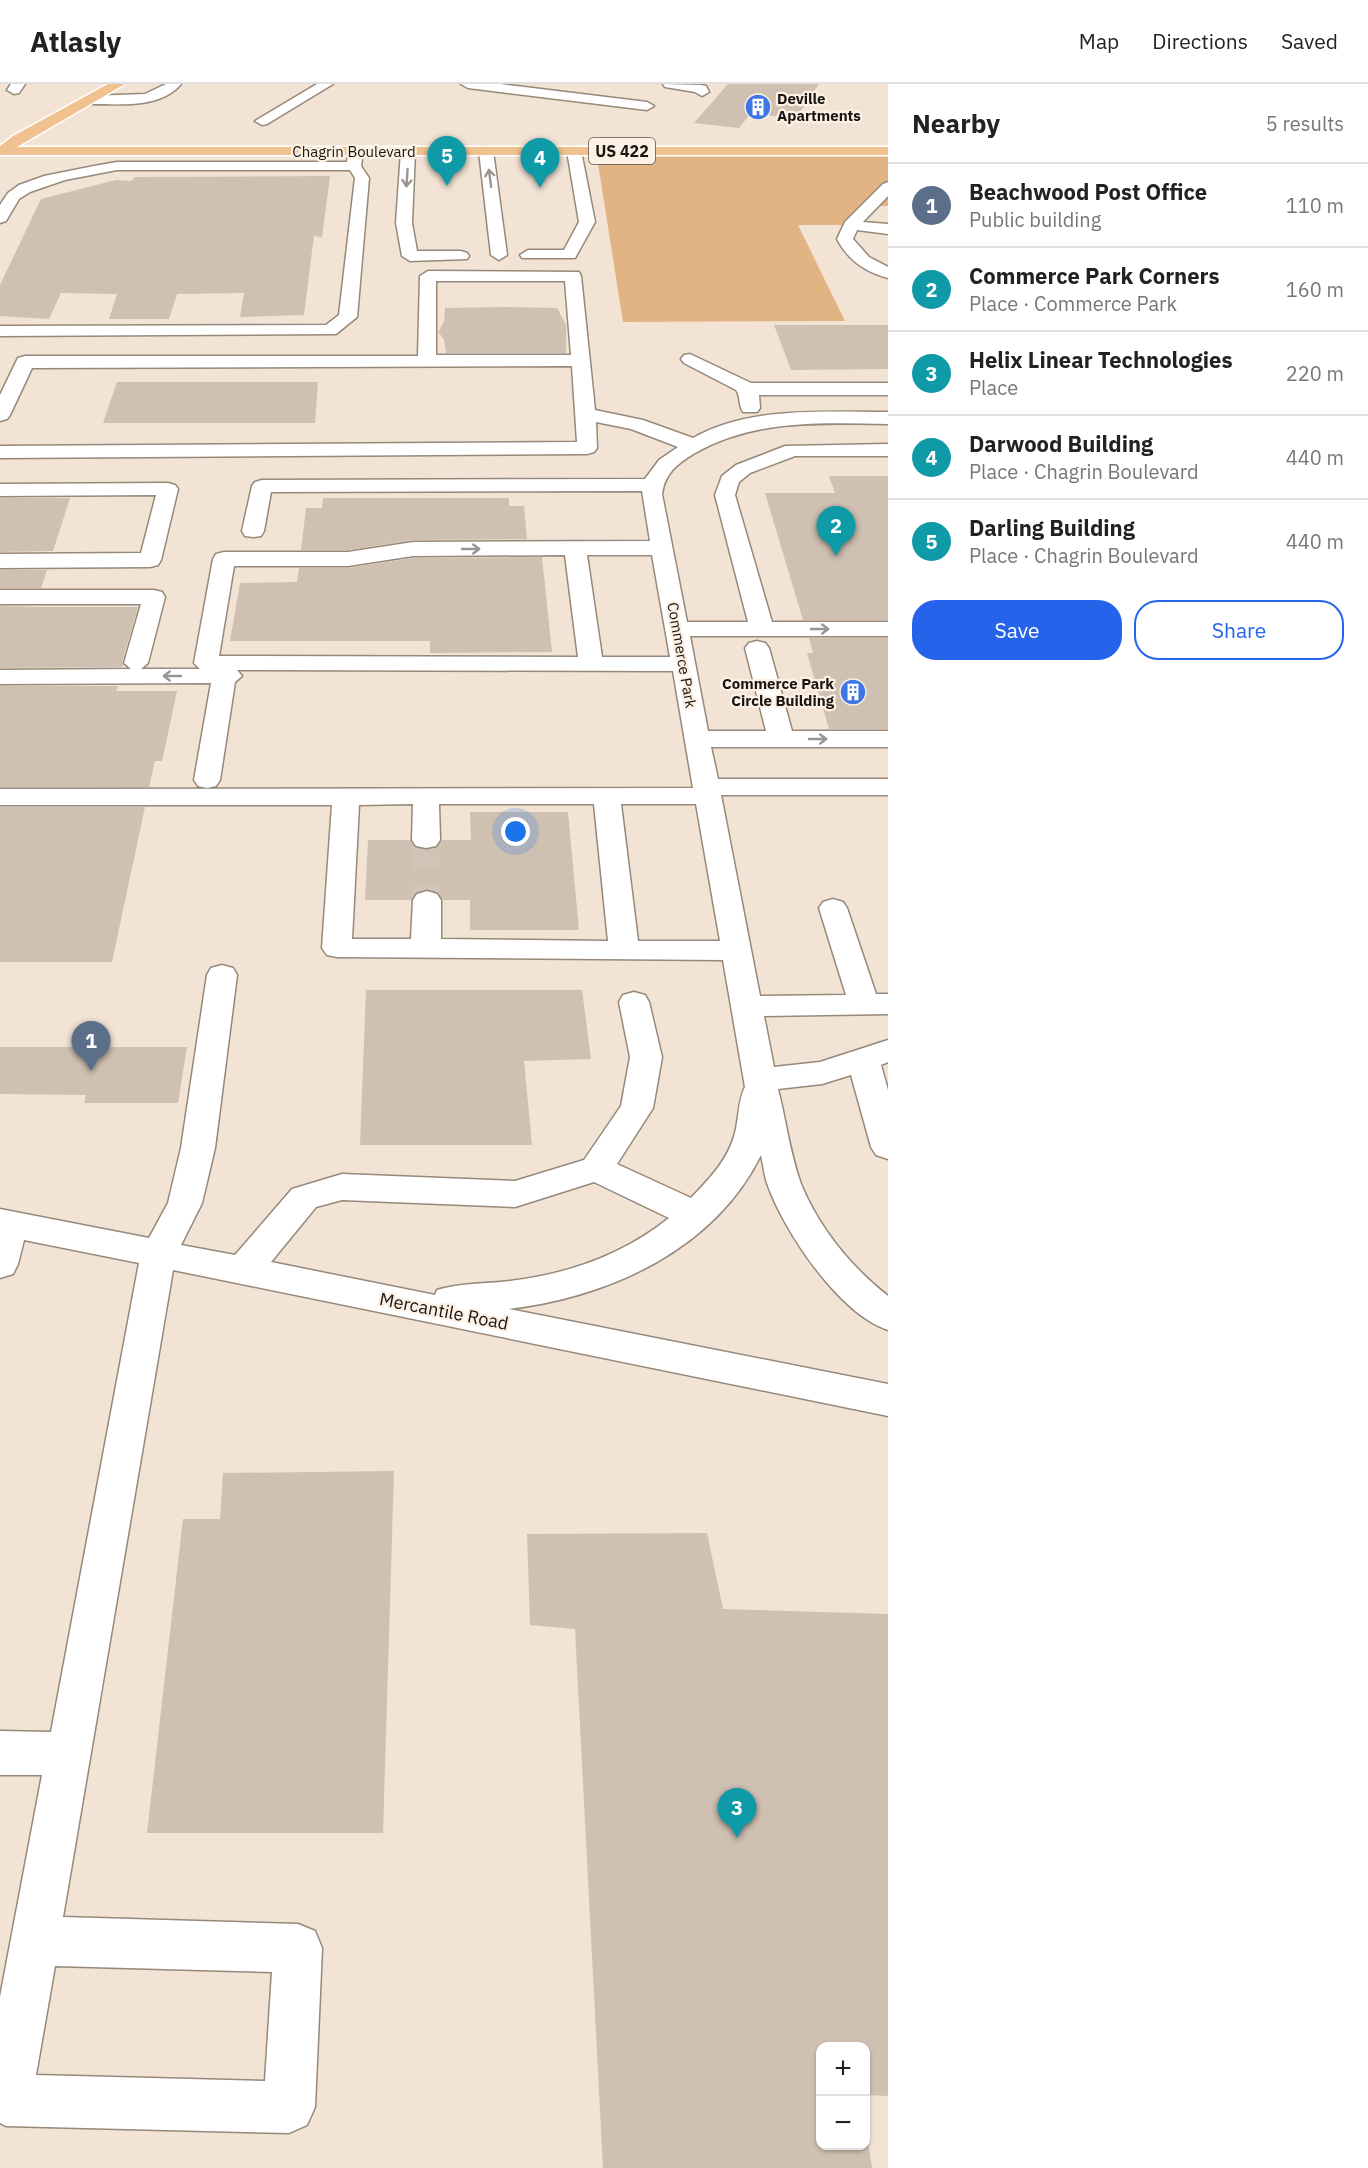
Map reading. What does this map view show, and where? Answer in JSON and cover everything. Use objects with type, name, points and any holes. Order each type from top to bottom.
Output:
[{"type":"main road","points":[[1,152],[18,139],[118,84]]},
{"type":"main road","name":"Chagrin Boulevard","points":[[1,152],[361,169],[408,151],[486,151],[577,159],[888,151]]},
{"type":"street","points":[[90,100],[150,96],[166,91],[174,84]]},
{"type":"street","points":[[262,121],[326,84]]},
{"type":"street","points":[[468,84],[646,106]]},
{"type":"street","points":[[670,84],[701,89],[702,92]]},
{"type":"street","points":[[608,102],[620,90]]},
{"type":"street","points":[[408,151],[405,239],[410,256],[569,255],[587,222],[577,159]]},
{"type":"street","points":[[486,151],[493,205],[488,256]]},
{"type":"street","points":[[0,218],[15,194],[30,186],[85,171],[117,166],[361,169],[360,204],[348,317],[330,330],[4,327]]},
{"type":"street","points":[[884,268],[861,260],[849,248],[845,239],[851,225],[888,187]]},
{"type":"street","points":[[360,204],[376,220]]},
{"type":"street","points":[[851,225],[888,229]]},
{"type":"street","points":[[0,452],[587,448],[573,276],[428,276],[427,361]]},
{"type":"street","points":[[327,362],[330,330]]},
{"type":"street","points":[[690,359],[745,390],[888,389]]},
{"type":"street","points":[[0,415],[25,362],[581,360]]},
{"type":"street","points":[[745,390],[750,404],[748,425]]},
{"type":"street","points":[[586,414],[636,424],[692,445]]},
{"type":"street","points":[[253,531],[262,486],[652,485],[653,478],[667,462],[692,445],[721,432],[786,419],[888,418]]},
{"type":"street","points":[[781,739],[725,495],[729,480],[744,469],[792,450],[888,450]]},
{"type":"street","name":"Commerce Park","points":[[652,485],[746,1006],[760,1080],[784,1183],[814,1243],[859,1293],[888,1316]]},
{"type":"street","points":[[0,490],[168,489],[150,560],[0,561]]},
{"type":"street","points":[[575,548],[591,664]]},
{"type":"street","points":[[207,780],[224,559],[348,559],[413,549],[662,548]]},
{"type":"street","points":[[0,597],[154,597],[136,663]]},
{"type":"street","points":[[215,669],[591,664],[681,654],[759,639],[888,628]]},
{"type":"street","points":[[759,639],[888,648]]},
{"type":"street","points":[[0,677],[681,654]]},
{"type":"street","points":[[697,739],[888,739]]},
{"type":"street","points":[[0,781],[207,780],[706,788],[888,787]]},
{"type":"street","points":[[0,797],[607,796],[706,788]]},
{"type":"street","points":[[426,796],[426,840]]},
{"type":"street","points":[[607,796],[624,950]]},
{"type":"street","points":[[346,797],[337,948],[736,951]]},
{"type":"street","points":[[426,949],[427,900]]},
{"type":"street","points":[[746,1006],[876,1004],[833,908]]},
{"type":"street","points":[[35,1941],[298,1948],[289,2107],[6,2100],[158,1254],[185,1203],[198,1148],[222,975]]},
{"type":"street","points":[[243,1271],[304,1198],[342,1187],[515,1194],[596,1169],[637,1108],[646,1057],[634,1002]]},
{"type":"street","points":[[760,1080],[822,1073],[875,1055],[888,1147]]},
{"type":"street","name":"Commerce Park","points":[[392,1301],[487,1299],[551,1289],[610,1272],[666,1241],[708,1204],[740,1163],[754,1125],[760,1080]]},
{"type":"street","points":[[596,1169],[695,1215]]},
{"type":"street","points":[[0,1264],[5,1223]]},
{"type":"street","name":"Mercantile Road","points":[[5,1223],[888,1400]]},
{"type":"street","points":[[0,1752],[69,1754]]},
{"type":"shaded area","points":[[596,151],[888,151],[888,206],[870,206],[851,225],[798,225],[845,321],[623,322]]},
{"type":"building","name":"Deville Apartments","points":[[728,84],[819,84],[796,118],[750,114],[739,128],[694,123]]},
{"type":"building","points":[[330,176],[322,237],[314,236],[304,315],[240,317],[244,293],[177,294],[169,319],[109,319],[117,294],[61,293],[49,319],[0,316],[0,285],[41,199],[116,180],[131,181],[135,177]]},
{"type":"building","points":[[445,308],[557,308],[566,325],[566,353],[446,353],[444,339],[438,332],[444,322]]},
{"type":"building","points":[[774,325],[888,325],[888,369],[791,370]]},
{"type":"building","points":[[117,382],[318,382],[315,423],[103,423]]},
{"type":"building","points":[[829,476],[888,476],[888,620],[803,620],[765,493],[835,493]]},
{"type":"building","points":[[0,498],[70,498],[53,551],[0,552]]},
{"type":"building","points":[[323,498],[509,498],[509,506],[524,506],[527,539],[413,540],[348,550],[301,550],[306,508],[322,508]]},
{"type":"building","points":[[542,557],[552,652],[430,653],[430,641],[230,641],[240,583],[297,582],[299,568],[348,568],[413,558]]},
{"type":"building","points":[[0,570],[47,570],[41,588],[0,588]]},
{"type":"building","points":[[0,606],[138,607],[122,662],[123,667],[0,668]]},
{"type":"building","name":"Commerce Park Circle Building","points":[[809,638],[888,638],[888,729],[829,729],[807,653],[813,653]]},
{"type":"building","points":[[0,686],[118,686],[116,691],[177,691],[162,761],[155,761],[149,787],[0,787]]},
{"type":"building","points":[[0,807],[145,807],[112,962],[0,962]]},
{"type":"building","points":[[470,812],[568,812],[579,930],[470,930],[470,900],[443,900],[438,892],[428,889],[416,892],[411,900],[365,900],[368,840],[410,840],[414,847],[426,850],[436,848],[442,840],[471,840]]},
{"type":"building","points":[[366,990],[582,990],[591,1059],[524,1061],[532,1145],[360,1145]]},
{"type":"building","points":[[0,1047],[187,1047],[178,1103],[84,1103],[86,1095],[0,1094]]},
{"type":"building","points":[[394,1471],[383,1833],[147,1833],[183,1519],[220,1519],[223,1473]]},
{"type":"building","points":[[707,1533],[723,1609],[888,1614],[888,2096],[870,2095],[870,2042],[816,2042],[816,2150],[869,2150],[872,2168],[603,2168],[575,1629],[530,1625],[527,1534]]},
{"type":"tunnel","points":[[426,840],[427,900]]},
{"type":"place","name":"Deville Apartments","points":[[758,107]]},
{"type":"place","name":"Darling Building","points":[[447,186]]},
{"type":"place","name":"Darwood Building","points":[[540,188]]},
{"type":"place","name":"Commerce Park Corners","points":[[836,556]]},
{"type":"place","name":"Commerce Park Circle Building","points":[[853,692]]},
{"type":"place","name":"Beachwood Post Office","points":[[91,1071]]},
{"type":"place","name":"Helix Linear Technologies","points":[[737,1838]]}]
